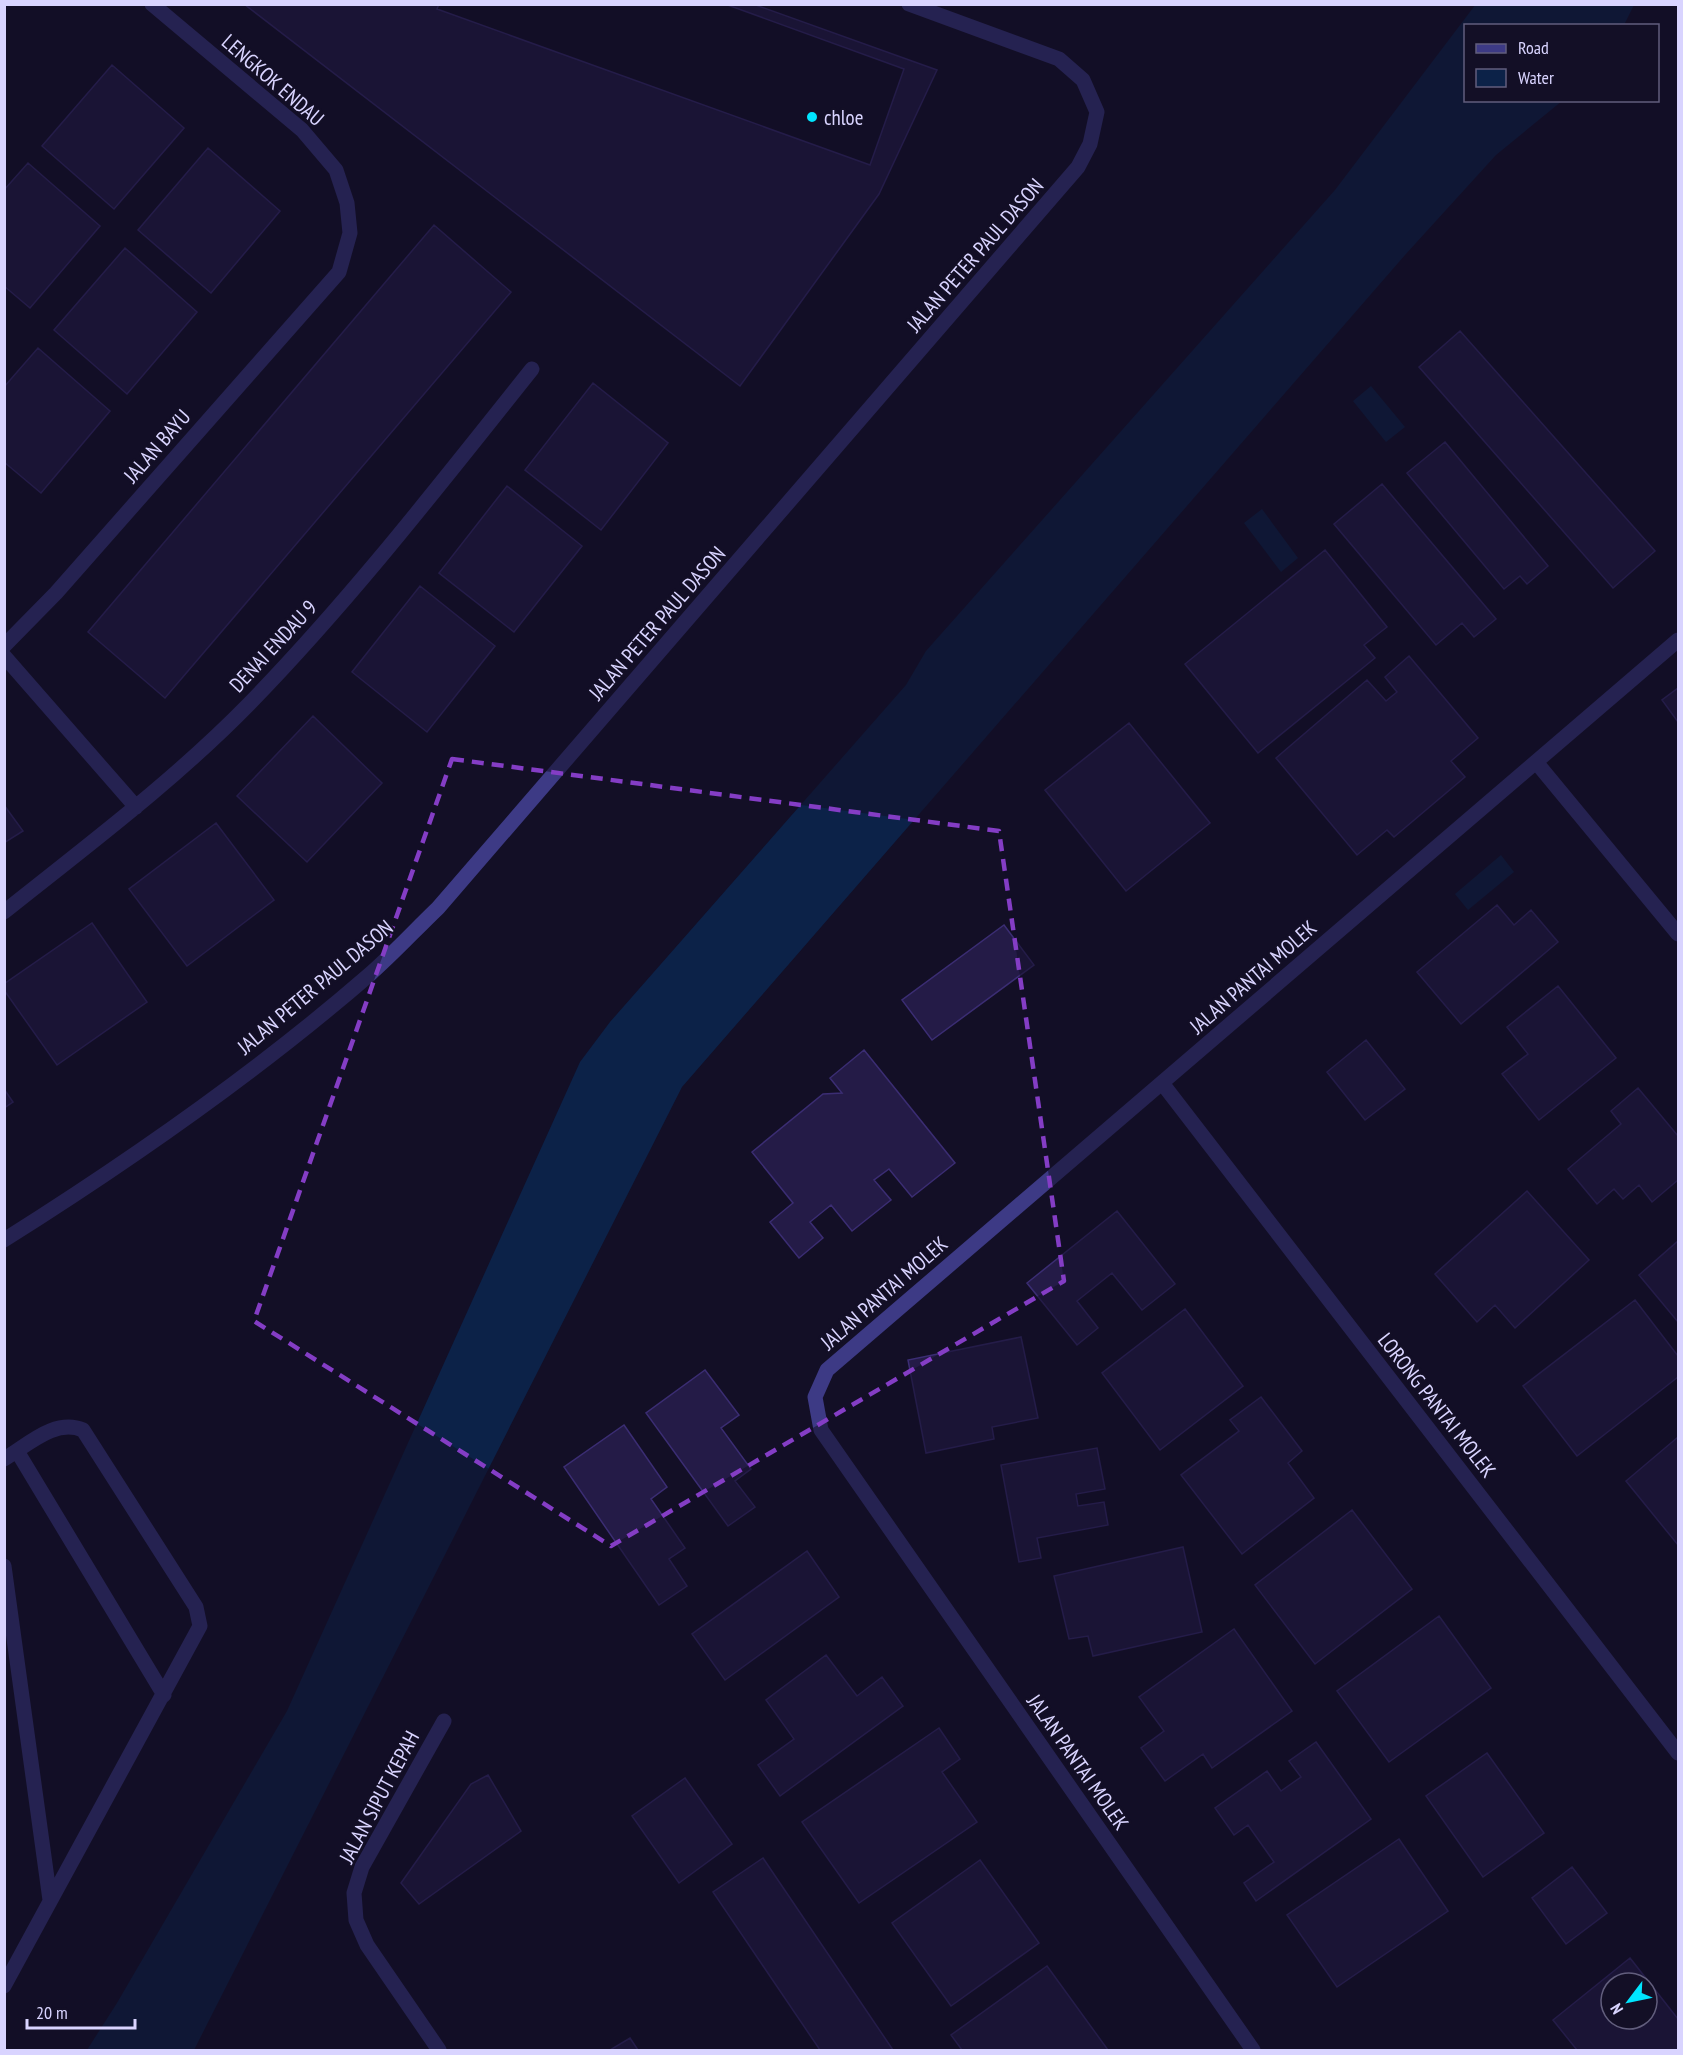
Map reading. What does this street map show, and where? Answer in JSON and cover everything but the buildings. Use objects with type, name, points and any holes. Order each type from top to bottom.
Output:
[{"type":"street","name":"LENGKOK ENDAU","points":[[152,4],[302,130],[336,170],[347,203],[350,233],[339,272]]},
{"type":"street","name":"JALAN PETER PAUL DASON","points":[[4,1240],[116,1169],[294,1037],[371,974],[438,908],[1078,167],[1090,144],[1097,112],[1083,80],[1059,59],[909,4]]},
{"type":"street","name":"JALAN BAYU","points":[[4,646],[56,593],[339,272]]},
{"type":"street","name":"DENAI ENDAU 9","points":[[4,912],[136,807],[249,704],[355,589],[532,369]]},
{"type":"street","name":"JALAN PANTAI MOLEK","points":[[1253,2050],[821,1430],[815,1397],[827,1370],[1678,640]]},
{"type":"street","points":[[4,656],[136,807]]},
{"type":"street","points":[[1536,762],[1678,934]]},
{"type":"street","name":"LORONG PANTAI MOLEK","points":[[1162,1083],[1678,1753]]},
{"type":"street","points":[[4,1986],[197,1635],[200,1616],[83,1430],[73,1426],[62,1426],[11,1455],[164,1695]]},
{"type":"street","points":[[4,1566],[50,1900]]},
{"type":"street","name":"JALAN SIPUT KEPAH","points":[[439,2050],[367,1945],[356,1920],[354,1893],[362,1868],[444,1720]]},
{"type":"highlighted area","points":[[452,759],[999,831],[1064,1281],[611,1546],[254,1321]]},
{"type":"water","points":[[1476,4],[1634,5],[1624,24],[1464,24],[1464,102],[1561,102],[1496,155],[1405,255],[682,1087],[194,2050],[87,2050],[117,2003],[287,1711],[580,1062],[610,1022],[906,685],[926,651],[1335,190]]},
{"type":"water","points":[[1371,386],[1405,427],[1386,442],[1353,401]]},
{"type":"water","points":[[1262,509],[1298,558],[1281,572],[1244,523]]},
{"type":"water","points":[[1501,855],[1514,872],[1468,910],[1455,894]]},
{"type":"place","name":"chloe","points":[[812,117]]}]
